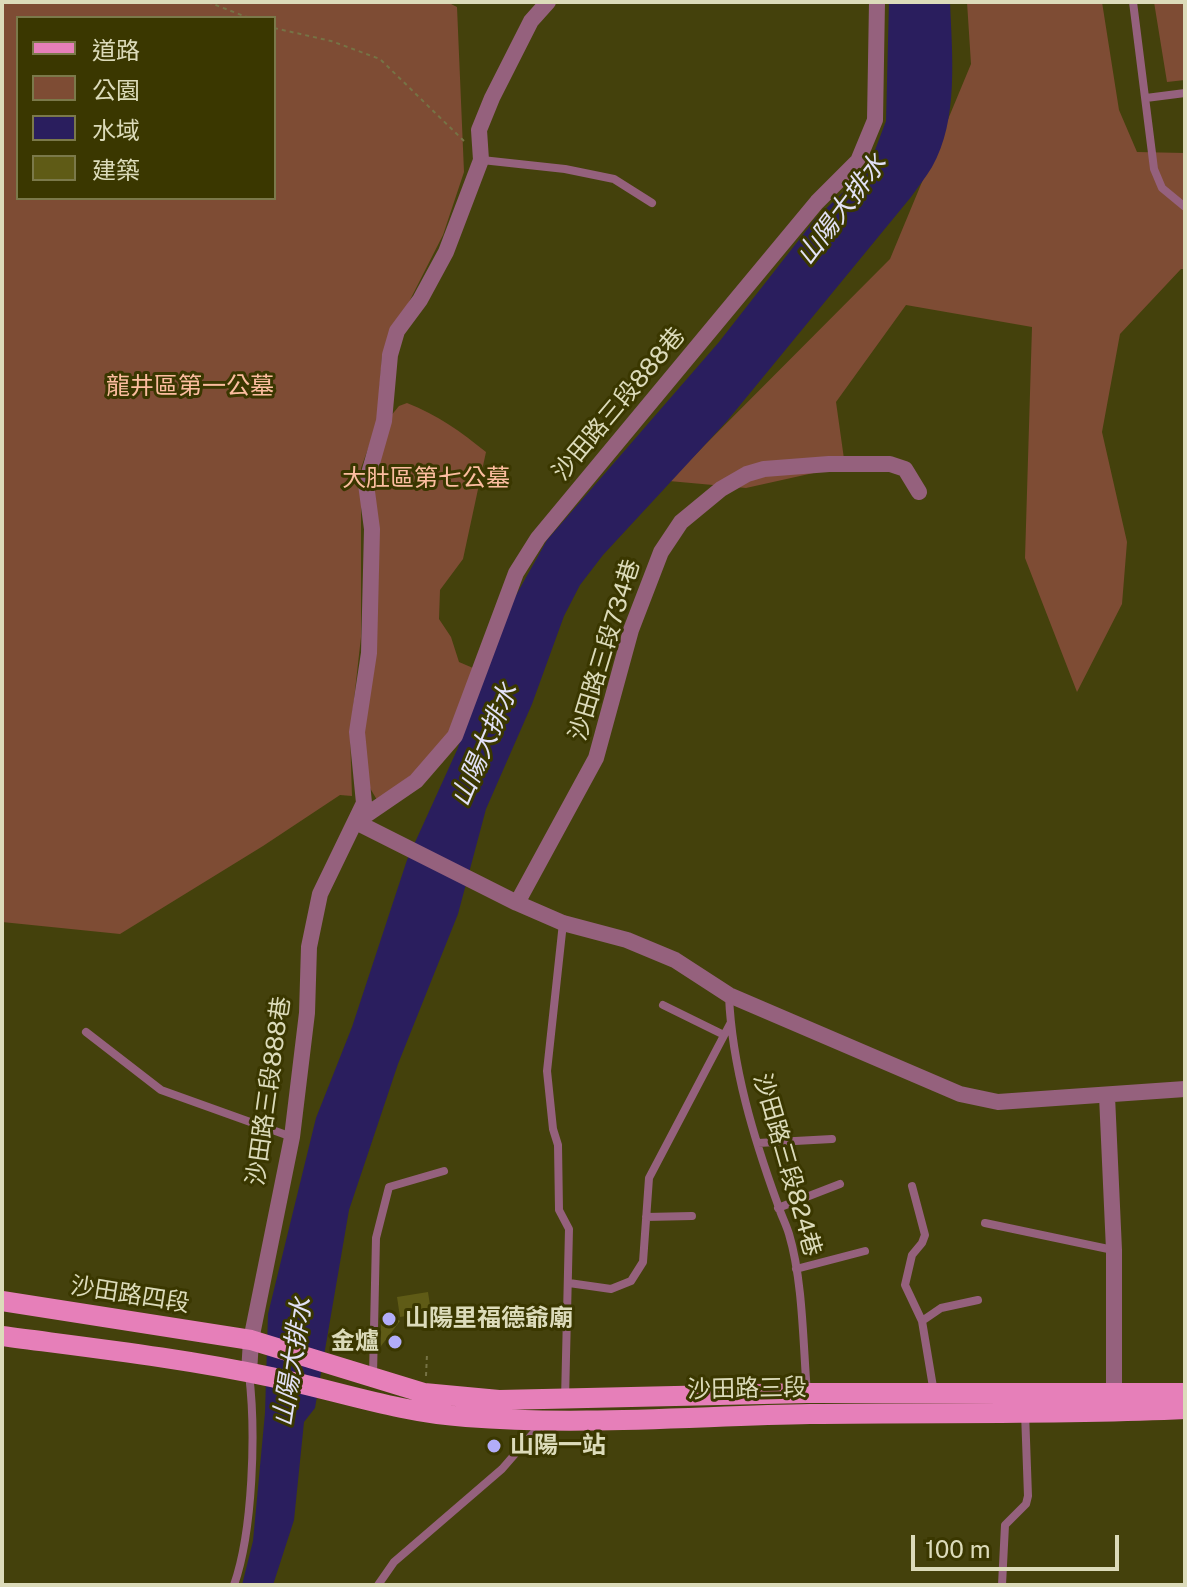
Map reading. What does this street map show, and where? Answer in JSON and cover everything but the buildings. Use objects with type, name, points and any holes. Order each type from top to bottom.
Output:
[{"type":"main road","name":"沙田路四段","points":[[2,1301],[251,1340]]},
{"type":"main road","points":[[2,1336],[258,1374]]},
{"type":"main road","name":"沙田路三段","points":[[251,1340],[424,1393],[499,1400],[808,1403],[1025,1411],[1114,1404],[1185,1393]]},
{"type":"main road","name":"沙田路三段","points":[[258,1374],[464,1417],[544,1420],[934,1394],[1185,1409]]},
{"type":"street","points":[[548,2],[531,21],[479,130],[481,160],[446,252],[420,300],[397,331],[390,355],[384,421],[366,484],[372,529],[369,653],[357,732],[364,803],[356,822],[517,903],[563,923],[627,940],[675,960],[729,995],[960,1094],[998,1102],[1185,1089]]},
{"type":"street","name":"沙田路三段888巷","points":[[258,1374],[251,1340],[292,1137],[307,1013],[309,947],[320,894],[356,822],[416,781],[455,736],[516,573],[538,538],[817,202],[858,161],[875,120],[877,2]]},
{"type":"street","name":"沙田路三段734巷","points":[[517,903],[596,758],[631,630],[661,552],[681,522],[721,489],[747,474],[764,469],[829,464],[890,464],[905,469],[919,492]]},
{"type":"street","points":[[1107,1096],[1114,1250],[1114,1404]]},
{"type":"lane","points":[[1133,2],[1154,169],[1162,188],[1185,207]]},
{"type":"lane","points":[[1146,98],[1185,93]]},
{"type":"lane","points":[[481,160],[565,169],[614,179],[652,203]]},
{"type":"lane","points":[[378,1585],[394,1562],[502,1469],[565,1400],[569,1229],[559,1210],[558,1145],[553,1129],[547,1071],[563,923]]},
{"type":"lane","name":"沙田路三段824巷","points":[[729,995],[730,1024],[758,1143],[789,1234],[796,1269],[808,1403]]},
{"type":"lane","points":[[663,1005],[724,1035]]},
{"type":"lane","points":[[569,1283],[611,1289],[631,1281],[643,1262],[649,1178],[730,1024]]},
{"type":"lane","points":[[86,1032],[161,1090],[292,1137]]},
{"type":"lane","points":[[758,1143],[832,1139]]},
{"type":"lane","points":[[371,1399],[376,1238],[389,1187],[444,1171]]},
{"type":"lane","points":[[778,1208],[840,1184]]},
{"type":"lane","points":[[912,1186],[925,1235],[912,1255],[905,1285],[922,1321],[934,1394]]},
{"type":"lane","points":[[646,1217],[692,1216]]},
{"type":"lane","points":[[985,1223],[1114,1250]]},
{"type":"lane","points":[[796,1269],[865,1251]]},
{"type":"lane","points":[[922,1321],[941,1308],[978,1300]]},
{"type":"lane","points":[[234,1585],[242,1560],[258,1374]]},
{"type":"lane","points":[[1002,1585],[1005,1525],[1022,1509],[1028,1496],[1025,1411]]},
{"type":"path","points":[[208,2],[244,16]]},
{"type":"path","points":[[276,28],[331,41],[380,59],[481,160]]},
{"type":"path","points":[[424,1393],[427,1354]]},
{"type":"green space","name":"龍井區第一公墓","points":[[2,2],[447,2],[457,7],[464,172],[443,235],[382,355],[377,424],[361,468],[361,637],[350,735],[352,796],[340,795],[120,934],[2,922]]},
{"type":"green space","points":[[967,2],[1102,2],[1119,110],[1137,152],[1185,153],[1185,269],[1181,269],[1120,334],[1102,432],[1127,542],[1122,604],[1077,692],[1025,558],[1032,327],[906,305],[836,402],[845,466],[746,488],[669,481],[890,259],[971,64]]},
{"type":"green space","points":[[1154,2],[1185,2],[1185,80],[1167,82]]},
{"type":"green space","name":"大肚區第七公墓","points":[[407,403],[449,424],[486,452],[463,559],[440,590],[439,619],[451,637],[459,662],[473,668],[448,735],[423,767],[377,800],[370,788],[364,748],[371,470],[390,417],[399,406]]},
{"type":"water","name":"山陽大排水","points":[[889,2],[950,2],[952,86],[941,149],[911,197],[727,421],[603,555],[580,585],[564,616],[532,704],[486,809],[458,914],[398,1064],[349,1210],[315,1408],[304,1422],[294,1520],[273,1585],[242,1585],[253,1541],[265,1413],[268,1314],[316,1118],[352,1027],[407,860],[457,750],[506,613],[547,540],[719,342],[816,218],[858,178],[872,158],[886,121]]},
{"type":"place","name":"山陽里福德爺廟","points":[[389,1319]]},
{"type":"place","name":"金爐","points":[[395,1342]]},
{"type":"place","name":"山陽一站","points":[[494,1446]]}]
